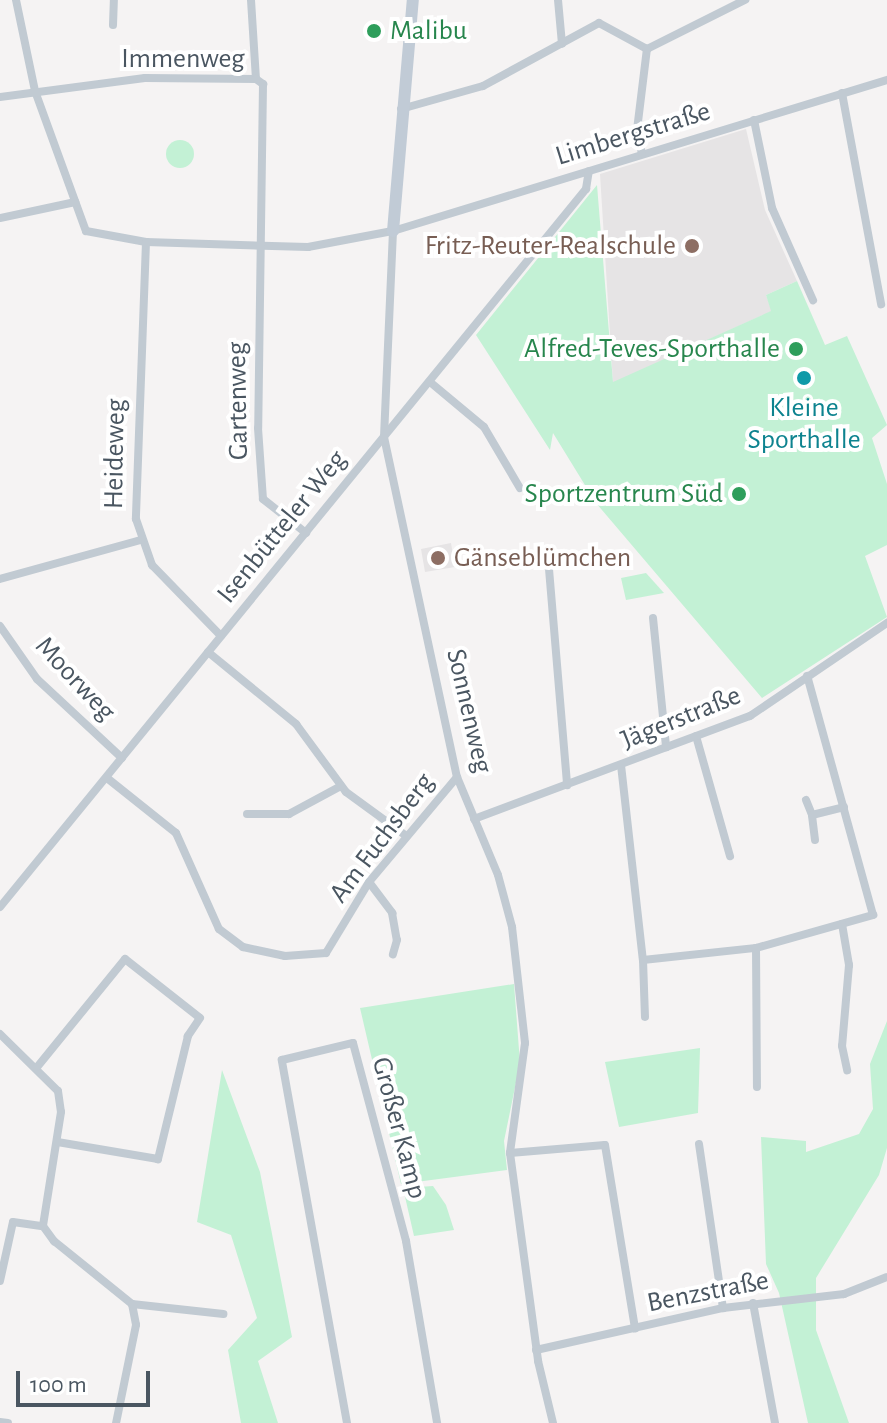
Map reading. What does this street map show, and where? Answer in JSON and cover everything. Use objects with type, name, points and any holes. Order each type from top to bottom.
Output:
[{"type":"street","points":[[0,218],[75,202],[35,91],[16,0]]},
{"type":"street","points":[[113,25],[114,0]]},
{"type":"street","points":[[251,0],[256,79]]},
{"type":"street","name":"Sonnenweg","points":[[413,0],[400,109],[384,437],[457,777],[512,927],[524,1004],[525,1043],[510,1153],[536,1350],[553,1423]]},
{"type":"street","points":[[558,0],[562,44]]},
{"type":"street","points":[[647,49],[745,0]]},
{"type":"street","points":[[400,109],[483,86],[605,24],[647,49]]},
{"type":"street","points":[[642,154],[637,130],[647,49]]},
{"type":"street","name":"Immenweg","points":[[0,97],[145,78],[256,79],[265,89],[258,247]]},
{"type":"street","name":"Limbergstraße","points":[[75,202],[86,231],[146,242],[258,247],[325,246],[393,231],[887,80]]},
{"type":"street","points":[[842,93],[881,304]]},
{"type":"street","points":[[754,120],[772,208],[813,300]]},
{"type":"street","name":"Isenbütteler Weg","points":[[0,907],[586,189],[589,171]]},
{"type":"street","name":"Heideweg","points":[[146,242],[133,483],[141,540],[161,577],[221,636]]},
{"type":"street","name":"Gartenweg","points":[[258,247],[263,499],[306,533]]},
{"type":"street","points":[[430,382],[484,427],[520,488]]},
{"type":"street","points":[[0,579],[141,540]]},
{"type":"street","points":[[549,569],[567,785]]},
{"type":"street","points":[[653,618],[666,747]]},
{"type":"street","name":"Jägerstraße","points":[[474,819],[763,709],[887,623]]},
{"type":"street","name":"Moorweg","points":[[0,626],[37,679],[122,758]]},
{"type":"street","points":[[208,652],[296,724],[341,786],[405,835]]},
{"type":"street","points":[[643,960],[756,948],[873,915],[807,676]]},
{"type":"street","points":[[696,736],[730,856]]},
{"type":"street","points":[[621,765],[643,960],[645,1017]]},
{"type":"street","name":"Am Fuchsberg","points":[[107,778],[176,833],[209,913],[243,947],[285,956],[326,953],[369,882],[405,835],[457,777]]},
{"type":"street","points":[[247,814],[289,814],[341,786]]},
{"type":"street","points":[[806,800],[812,815],[815,840]]},
{"type":"street","points":[[812,815],[844,807]]},
{"type":"street","points":[[369,882],[392,913],[397,940],[393,954]]},
{"type":"street","points":[[842,924],[849,965],[842,1046],[847,1070]]},
{"type":"street","points":[[756,948],[757,1087]]},
{"type":"street","points":[[38,1066],[125,959],[200,1018],[188,1036],[158,1159],[57,1142]]},
{"type":"street","points":[[0,1034],[38,1066],[58,1091],[57,1142],[43,1226],[54,1241],[132,1304],[223,1314]]},
{"type":"street","name":"Großer Kamp","points":[[347,1423],[282,1060],[353,1043],[406,1241],[437,1423]]},
{"type":"street","points":[[699,1144],[723,1308]]},
{"type":"street","points":[[510,1153],[605,1145],[635,1329]]},
{"type":"street","points":[[0,1281],[13,1222],[43,1226]]},
{"type":"street","name":"Benzstraße","points":[[536,1350],[723,1308],[844,1294],[887,1277]]},
{"type":"street","points":[[753,1303],[775,1423]]},
{"type":"street","points":[[116,1423],[136,1325],[132,1304]]},
{"type":"street","points":[[0,1422],[8,1423]]},
{"type":"shaded area","name":"Fritz-Reuter-Realschule","points":[[746,129],[765,210],[797,281],[766,295],[772,311],[613,383],[600,174]]},
{"type":"shaded area","name":"Gänseblümchen","points":[[451,543],[455,567],[425,572],[421,549]]},
{"type":"green space","points":[[180,140],[190,144],[194,154],[190,164],[180,168],[170,164],[166,154],[170,144]]},
{"type":"green space","name":"Sportzentrum Süd","points":[[597,185],[613,382],[771,311],[766,295],[797,281],[825,345],[847,336],[887,425],[872,438],[887,484],[887,545],[865,556],[887,617],[762,698],[596,503],[553,433],[550,450],[476,335]]},
{"type":"green space","points":[[646,573],[664,593],[626,600],[621,578]]},
{"type":"green space","points":[[514,984],[520,1063],[504,1141],[507,1170],[401,1184],[360,1008]]},
{"type":"green space","points":[[887,1021],[887,1148],[879,1175],[816,1278],[816,1330],[849,1423],[808,1423],[779,1293],[766,1264],[761,1137],[806,1141],[806,1152],[859,1134],[873,1109],[870,1064]]},
{"type":"green space","points":[[700,1048],[698,1113],[619,1127],[605,1062]]},
{"type":"green space","points":[[222,1070],[260,1172],[292,1337],[258,1361],[278,1423],[241,1423],[228,1350],[257,1318],[231,1235],[197,1222]]},
{"type":"green space","points":[[433,1186],[446,1205],[454,1230],[414,1236],[403,1188]]},
{"type":"place","name":"Malibu","points":[[374,31]]},
{"type":"place","name":"Fritz-Reuter-Realschule","points":[[692,246]]},
{"type":"place","name":"Alfred-Teves-Sporthalle","points":[[796,349]]},
{"type":"place","name":"Kleine Sporthalle","points":[[804,378]]},
{"type":"place","name":"Sportzentrum Süd","points":[[739,494]]},
{"type":"place","name":"Gänseblümchen","points":[[438,558]]}]
